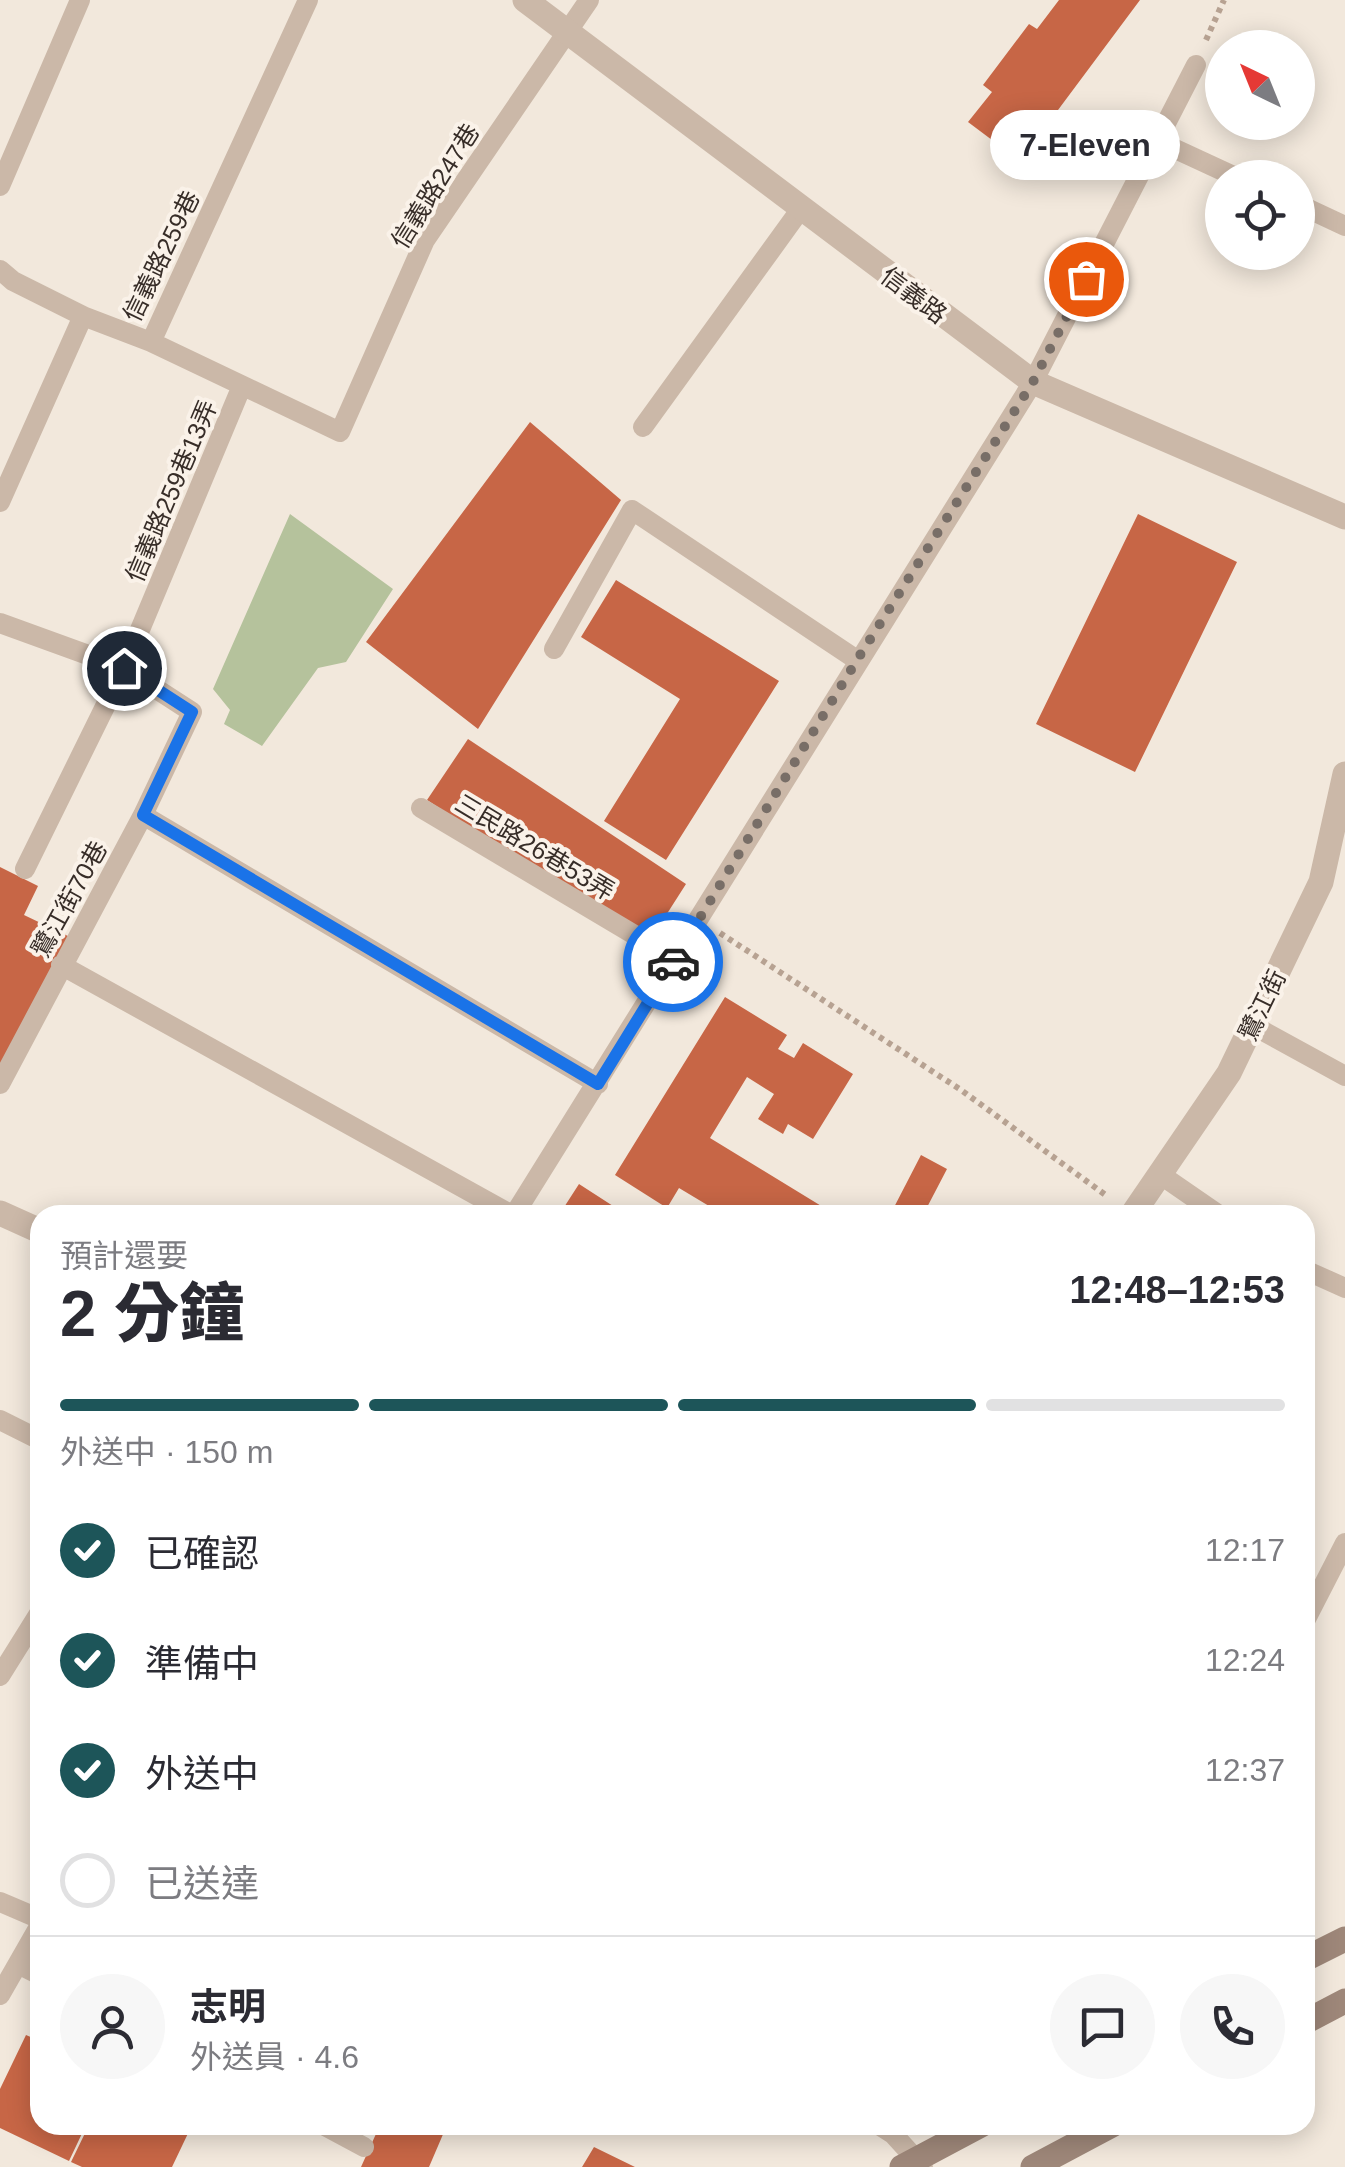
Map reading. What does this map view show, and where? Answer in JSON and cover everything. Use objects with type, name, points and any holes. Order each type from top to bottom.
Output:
[{"type":"main road","points":[[1315,1955],[1345,1939]]},
{"type":"main road","points":[[1315,2016],[1345,2000]]},
{"type":"main road","points":[[913,2165],[964,2135]]},
{"type":"main road","points":[[1033,2167],[1093,2135]]},
{"type":"street","name":"信義路","points":[[525,0],[1033,382],[1345,517]]},
{"type":"street","name":"鷺江街","points":[[1130,1205],[1161,1174],[1229,1073],[1337,849],[1345,774]]},
{"type":"street","points":[[0,1212],[30,1226]]},
{"type":"lane","points":[[0,186],[80,0]]},
{"type":"lane","name":"信義路259巷","points":[[0,502],[83,316],[151,342],[308,0]]},
{"type":"lane","name":"信義路247巷","points":[[241,388],[340,432],[424,240],[589,0]]},
{"type":"lane","points":[[519,1205],[1033,382],[1196,65]]},
{"type":"lane","points":[[1158,141],[1205,163]]},
{"type":"lane","points":[[644,427],[800,210]]},
{"type":"lane","points":[[1315,212],[1345,226]]},
{"type":"lane","points":[[0,270],[12,281],[83,316]]},
{"type":"lane","points":[[151,342],[241,388]]},
{"type":"lane","name":"信義路259巷13弄","points":[[25,869],[124,668],[241,388]]},
{"type":"lane","points":[[554,649],[632,510],[857,660]]},
{"type":"lane","name":"鷺江街70巷","points":[[0,624],[124,668],[192,712],[143,815],[0,1084]]},
{"type":"lane","name":"三民路26巷53弄","points":[[422,808],[674,960]]},
{"type":"lane","points":[[143,815],[598,1084]]},
{"type":"lane","points":[[61,964],[495,1205]]},
{"type":"lane","points":[[1252,1025],[1345,1076]]},
{"type":"lane","points":[[1161,1174],[1206,1205]]},
{"type":"lane","points":[[1315,1274],[1345,1288]]},
{"type":"lane","points":[[0,1420],[30,1435]]},
{"type":"lane","points":[[1315,1602],[1345,1544]]},
{"type":"lane","points":[[0,1676],[30,1628]]},
{"type":"lane","points":[[0,1902],[30,1917]]},
{"type":"lane","points":[[0,1995],[30,1941]]},
{"type":"lane","points":[[18,1964],[30,1970]]},
{"type":"lane","points":[[342,2135],[364,2147]]},
{"type":"lane","points":[[891,2135],[913,2165]]},
{"type":"path","points":[[1196,65],[1224,0]]},
{"type":"path","points":[[699,920],[961,1090],[1118,1205]]},
{"type":"green space","points":[[290,514],[393,589],[346,662],[318,668],[262,746],[224,724],[230,710],[213,689]]},
{"type":"building","points":[[1059,0],[1140,0],[1020,161],[968,122],[992,92],[983,85],[1029,24],[1037,29]]},
{"type":"building","points":[[530,422],[621,500],[478,729],[366,642]]},
{"type":"building","points":[[1138,514],[1237,562],[1135,772],[1036,724]]},
{"type":"building","points":[[616,580],[779,681],[666,860],[604,821],[680,699],[581,637]]},
{"type":"building","points":[[468,739],[686,884],[647,945],[427,800]]},
{"type":"building","points":[[0,867],[38,886],[24,915],[70,937],[0,1077]]},
{"type":"building","points":[[725,997],[787,1035],[778,1049],[794,1058],[803,1043],[853,1074],[813,1139],[788,1124],[783,1134],[758,1119],[774,1094],[747,1077],[710,1138],[820,1205],[707,1205],[679,1188],[669,1205],[662,1205],[615,1175]]},
{"type":"building","points":[[921,1155],[947,1169],[928,1205],[895,1205]]},
{"type":"building","points":[[579,1184],[612,1205],[565,1205]]},
{"type":"building","points":[[26,2035],[30,2037],[30,2135],[81,2135],[69,2161],[0,2128],[0,2089]]},
{"type":"building","points":[[84,2135],[187,2135],[172,2167],[82,2167],[71,2162]]},
{"type":"building","points":[[375,2135],[443,2135],[429,2167],[361,2167]]},
{"type":"building","points":[[594,2147],[635,2167],[582,2167]]},
{"type":"way so far","points":[[673,962],[1033,382],[1086,279]]},
{"type":"place","name":"7-Eleven","points":[[1086,279]]},
{"type":"route","points":[[124,668],[192,712],[143,815],[598,1084],[673,962]]}]
